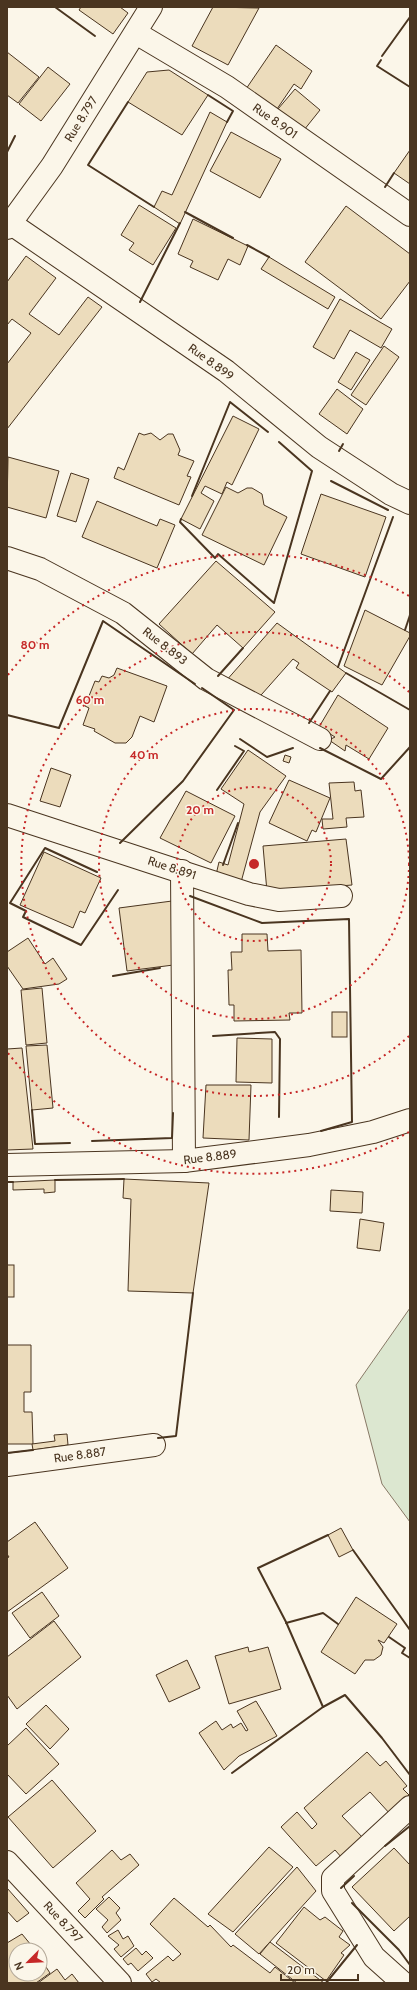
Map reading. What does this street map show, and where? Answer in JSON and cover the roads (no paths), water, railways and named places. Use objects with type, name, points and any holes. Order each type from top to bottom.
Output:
[{"type":"street","name":"Rue 8.797","points":[[8,226],[52,166],[151,7]]},
{"type":"street","name":"Rue 8.901","points":[[136,33],[227,87],[410,215]]},
{"type":"street","name":"Rue 8.899","points":[[8,226],[226,371],[319,447],[391,494],[410,503]]},
{"type":"street","name":"Rue 8.893","points":[[7,558],[40,569],[123,613],[206,679],[320,739]]},
{"type":"street","name":"Rue 8.891","points":[[7,815],[249,894],[279,900],[341,896]]},
{"type":"street","points":[[182,871],[184,1161]]},
{"type":"street","name":"Rue 8.889","points":[[7,1165],[184,1161],[309,1144],[373,1132],[410,1120]]},
{"type":"street","name":"Rue 8.887","points":[[7,1465],[154,1445]]},
{"type":"street","points":[[403,1983],[374,1957],[333,1891],[333,1878],[410,1807]]},
{"type":"street","name":"Rue 8.797","points":[[7,1862],[120,1983]]}]
